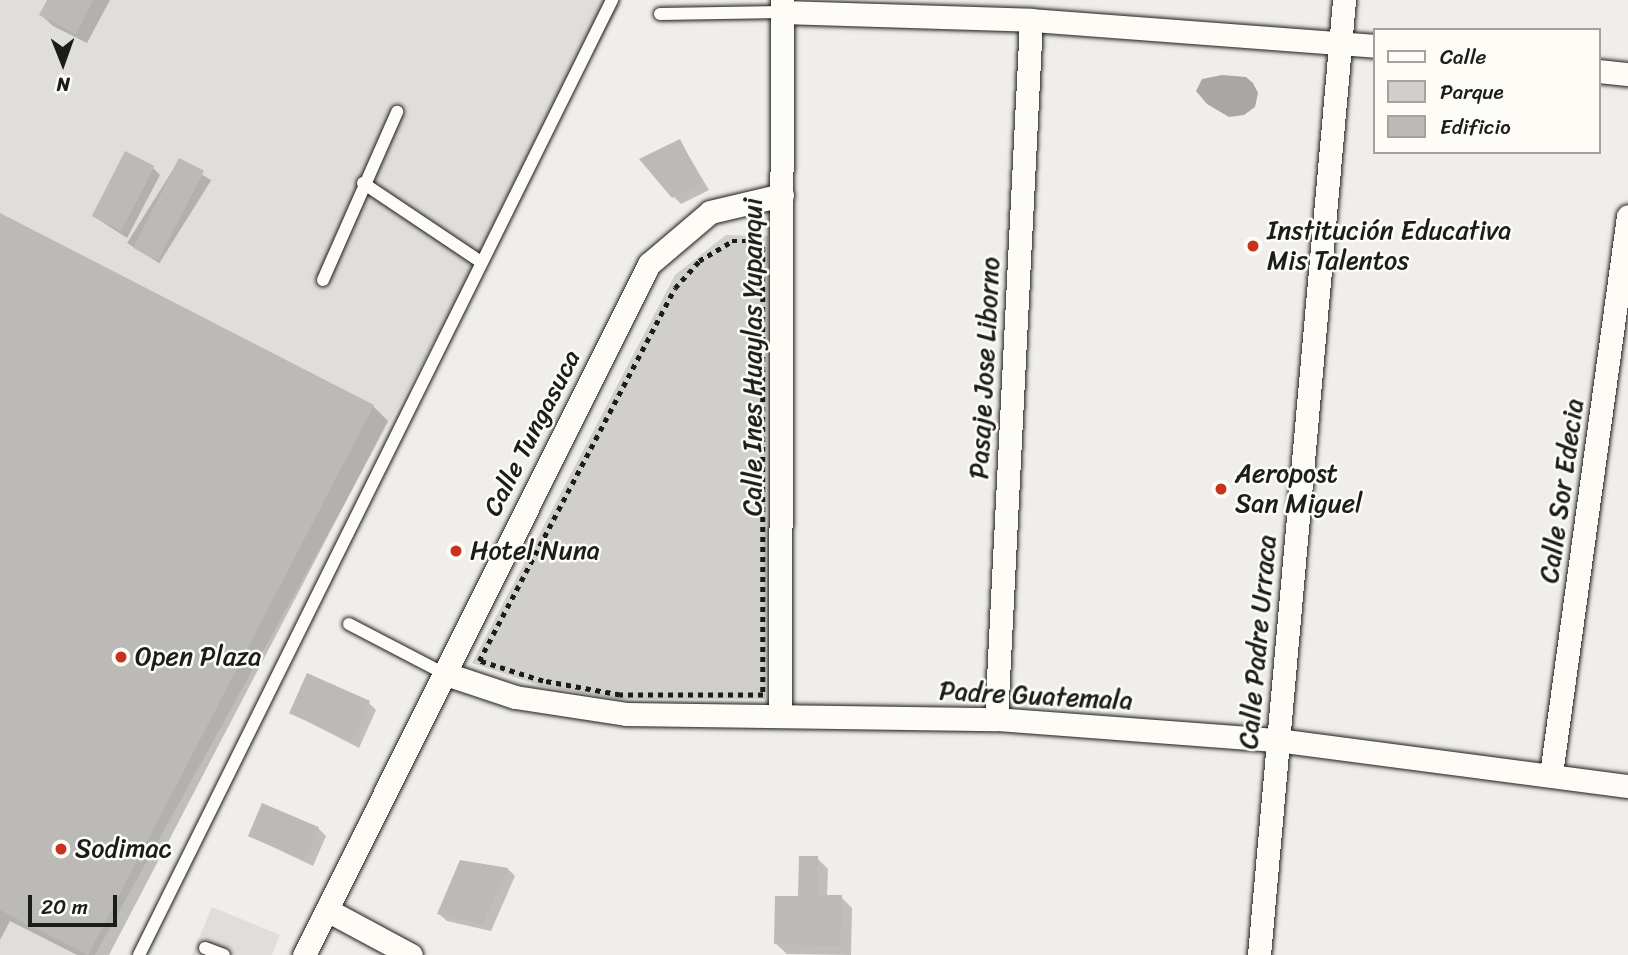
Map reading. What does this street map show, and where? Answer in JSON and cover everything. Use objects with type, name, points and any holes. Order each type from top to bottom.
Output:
[{"type":"street","name":"Calle Padre Urraca","points":[[1259,955],[1344,0]]},
{"type":"street","points":[[782,6],[1031,20],[1372,46]]},
{"type":"street","name":"Calle Ines Huaylas Yupanqui","points":[[780,715],[782,6]]},
{"type":"street","name":"Pasaje Jose Liborno","points":[[996,719],[1031,20]]},
{"type":"street","points":[[1600,71],[1628,74]]},
{"type":"street","name":"Calle Tungasuca","points":[[304,955],[649,264],[710,212],[782,195]]},
{"type":"street","name":"Calle Sor Edecia","points":[[1551,774],[1628,216]]},
{"type":"street","name":"Padre Guatemala","points":[[443,673],[514,697],[565,708],[626,714],[996,719],[1277,740],[1628,786]]},
{"type":"street","points":[[327,911],[411,955]]},
{"type":"lane","points":[[139,955],[612,0]]},
{"type":"lane","points":[[660,14],[782,6]]},
{"type":"lane","points":[[323,280],[363,183],[397,112]]},
{"type":"lane","points":[[363,183],[481,262]]},
{"type":"lane","points":[[349,624],[443,673]]},
{"type":"lane","points":[[205,948],[225,955]]},
{"type":"path","points":[[732,241],[759,241],[763,247],[763,695],[620,695],[543,681],[479,661],[675,288],[699,261],[732,241]]},
{"type":"shaded area","points":[[0,0],[623,0],[95,955],[0,955]]},
{"type":"shaded area","points":[[1222,75],[1246,77],[1253,83],[1258,93],[1255,107],[1244,115],[1229,117],[1207,104],[1196,91],[1202,79]]},
{"type":"shaded area","points":[[212,907],[280,935],[272,955],[192,955]]},
{"type":"green space","points":[[726,235],[768,236],[765,699],[618,699],[541,686],[472,663],[675,275]]},
{"type":"building","points":[[47,0],[93,0],[76,34],[39,15]]},
{"type":"building","points":[[680,139],[702,183],[672,198],[639,159]]},
{"type":"building","points":[[125,151],[154,166],[121,231],[92,216]]},
{"type":"building","points":[[179,158],[204,171],[158,261],[133,248]]},
{"type":"building","name":"Open Plaza","points":[[0,213],[374,405],[88,955],[0,910]]},
{"type":"building","points":[[307,673],[370,701],[352,741],[289,713]]},
{"type":"building","points":[[262,803],[319,827],[305,860],[248,836]]},
{"type":"building","points":[[799,856],[818,856],[817,895],[842,895],[840,946],[774,944],[775,896],[798,896]]},
{"type":"building","points":[[460,860],[508,868],[483,924],[437,914]]},
{"type":"place","name":"Institución Educativa Mis Talentos","points":[[1253,246]]},
{"type":"place","name":"Aeropost San Miguel","points":[[1221,489]]},
{"type":"place","name":"Hotel Nuna","points":[[456,551]]},
{"type":"place","name":"Open Plaza","points":[[121,657]]},
{"type":"place","name":"Sodimac","points":[[61,849]]}]
